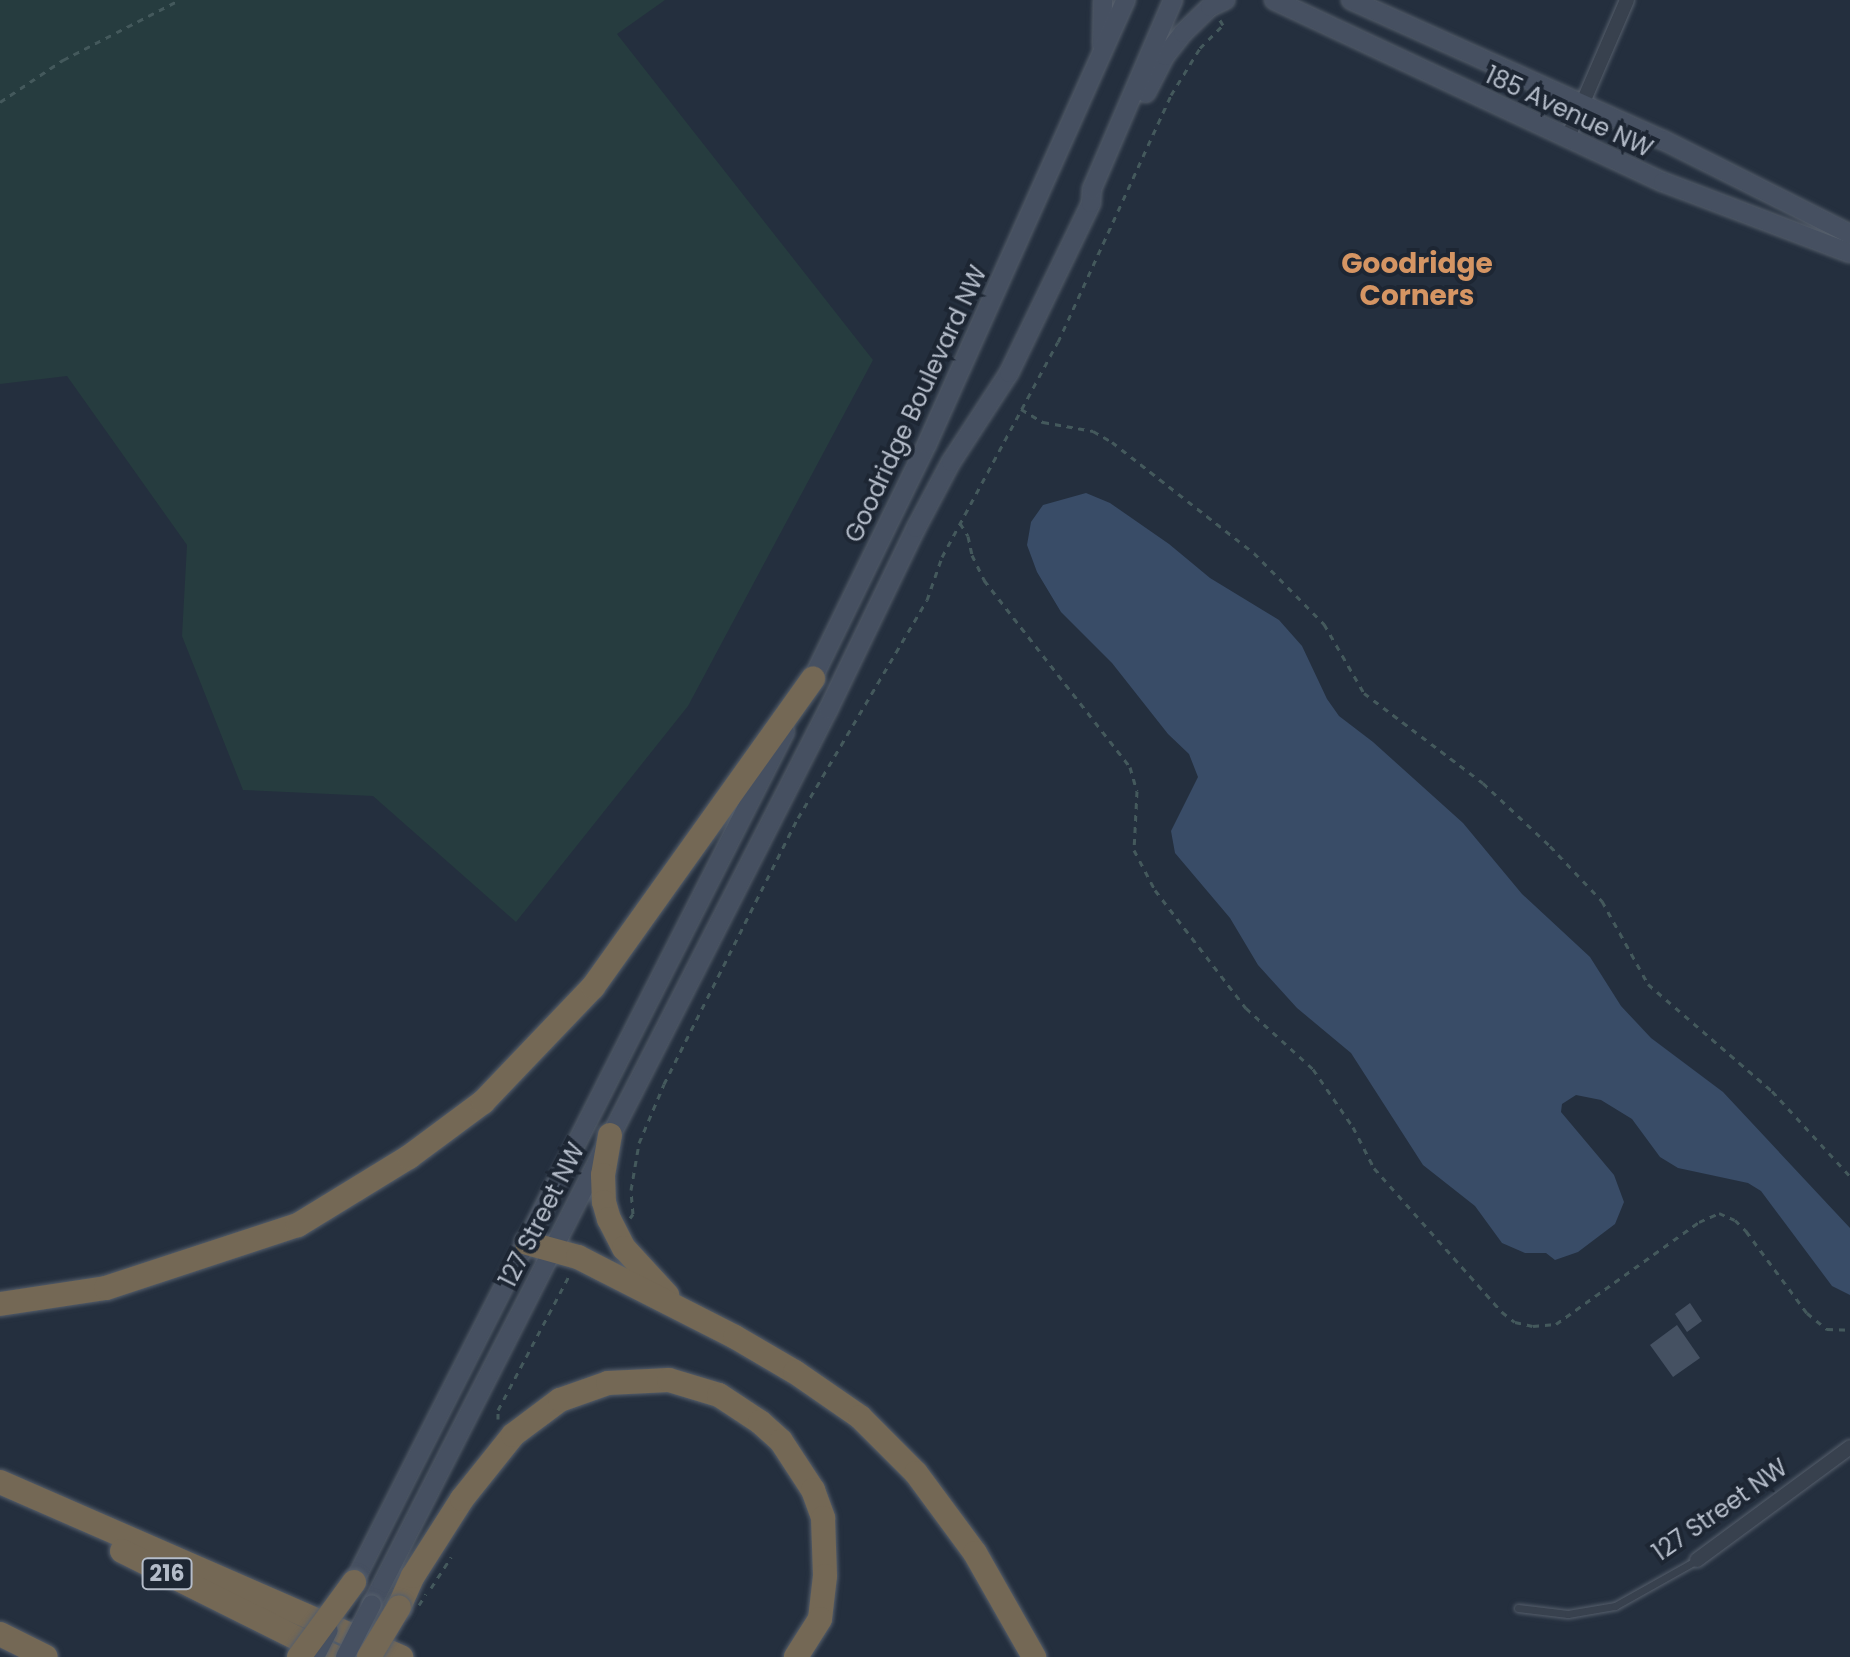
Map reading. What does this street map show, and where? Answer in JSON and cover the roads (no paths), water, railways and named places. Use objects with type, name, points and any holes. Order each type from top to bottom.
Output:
[{"type":"highway","points":[[0,1304],[106,1288],[298,1225],[409,1157],[483,1102],[593,987],[813,679]]},
{"type":"highway","points":[[610,1135],[603,1175],[604,1202],[612,1224],[624,1248],[676,1306]]},
{"type":"highway","points":[[527,1243],[553,1247],[578,1257],[676,1306],[795,1372],[860,1417],[916,1473],[967,1542],[1034,1657]]},
{"type":"highway","points":[[369,1657],[399,1607],[413,1576],[462,1499],[513,1435],[560,1400],[608,1383],[639,1380],[669,1380],[695,1386],[740,1407],[781,1441],[798,1464],[823,1518],[825,1576],[820,1619],[796,1657]]},
{"type":"highway","points":[[0,1482],[401,1657]]},
{"type":"highway","name":"216","points":[[0,1490],[335,1657]]},
{"type":"highway","points":[[299,1657],[354,1582]]},
{"type":"highway","points":[[0,1634],[46,1657]]},
{"type":"main road","points":[[1102,57],[1103,0]]},
{"type":"main road","name":"Goodridge Boulevard NW","points":[[740,824],[927,444],[1126,0]]},
{"type":"main road","points":[[1091,203],[1092,189],[1173,0]]},
{"type":"main road","name":"185 Avenue NW","points":[[1273,0],[1720,206],[1850,253]]},
{"type":"main road","name":"185 Avenue NW","points":[[1351,0],[1583,104],[1850,234]]},
{"type":"main road","points":[[1091,203],[1118,156],[1165,56],[1198,18],[1220,6]]},
{"type":"main road","name":"127 Street NW","points":[[345,1657],[784,796],[916,528],[951,462],[1009,373],[1091,203]]},
{"type":"main road","name":"127 Street NW","points":[[315,1657],[740,824]]},
{"type":"street","points":[[1568,137],[1627,0]]},
{"type":"street","name":"127 Street NW","points":[[1697,1560],[1850,1447]]},
{"type":"lane","name":"127 Street NW","points":[[1518,1608],[1568,1614],[1615,1606],[1697,1560]]},
{"type":"water","points":[[1086,493],[1110,503],[1169,544],[1210,578],[1279,620],[1302,646],[1327,699],[1339,716],[1373,742],[1463,823],[1522,894],[1590,957],[1621,1006],[1651,1038],[1723,1092],[1850,1228],[1850,1295],[1832,1286],[1761,1191],[1748,1183],[1678,1168],[1660,1157],[1632,1119],[1601,1100],[1576,1095],[1562,1104],[1561,1112],[1614,1175],[1624,1202],[1615,1224],[1578,1252],[1555,1260],[1546,1253],[1525,1253],[1502,1243],[1475,1206],[1423,1165],[1351,1053],[1297,1008],[1258,965],[1230,918],[1175,853],[1171,831],[1198,777],[1189,754],[1168,734],[1112,663],[1061,612],[1037,572],[1027,545],[1031,522],[1043,505]]},
{"type":"district","name":"Goodridge Corners","points":[[1417,280]]}]
